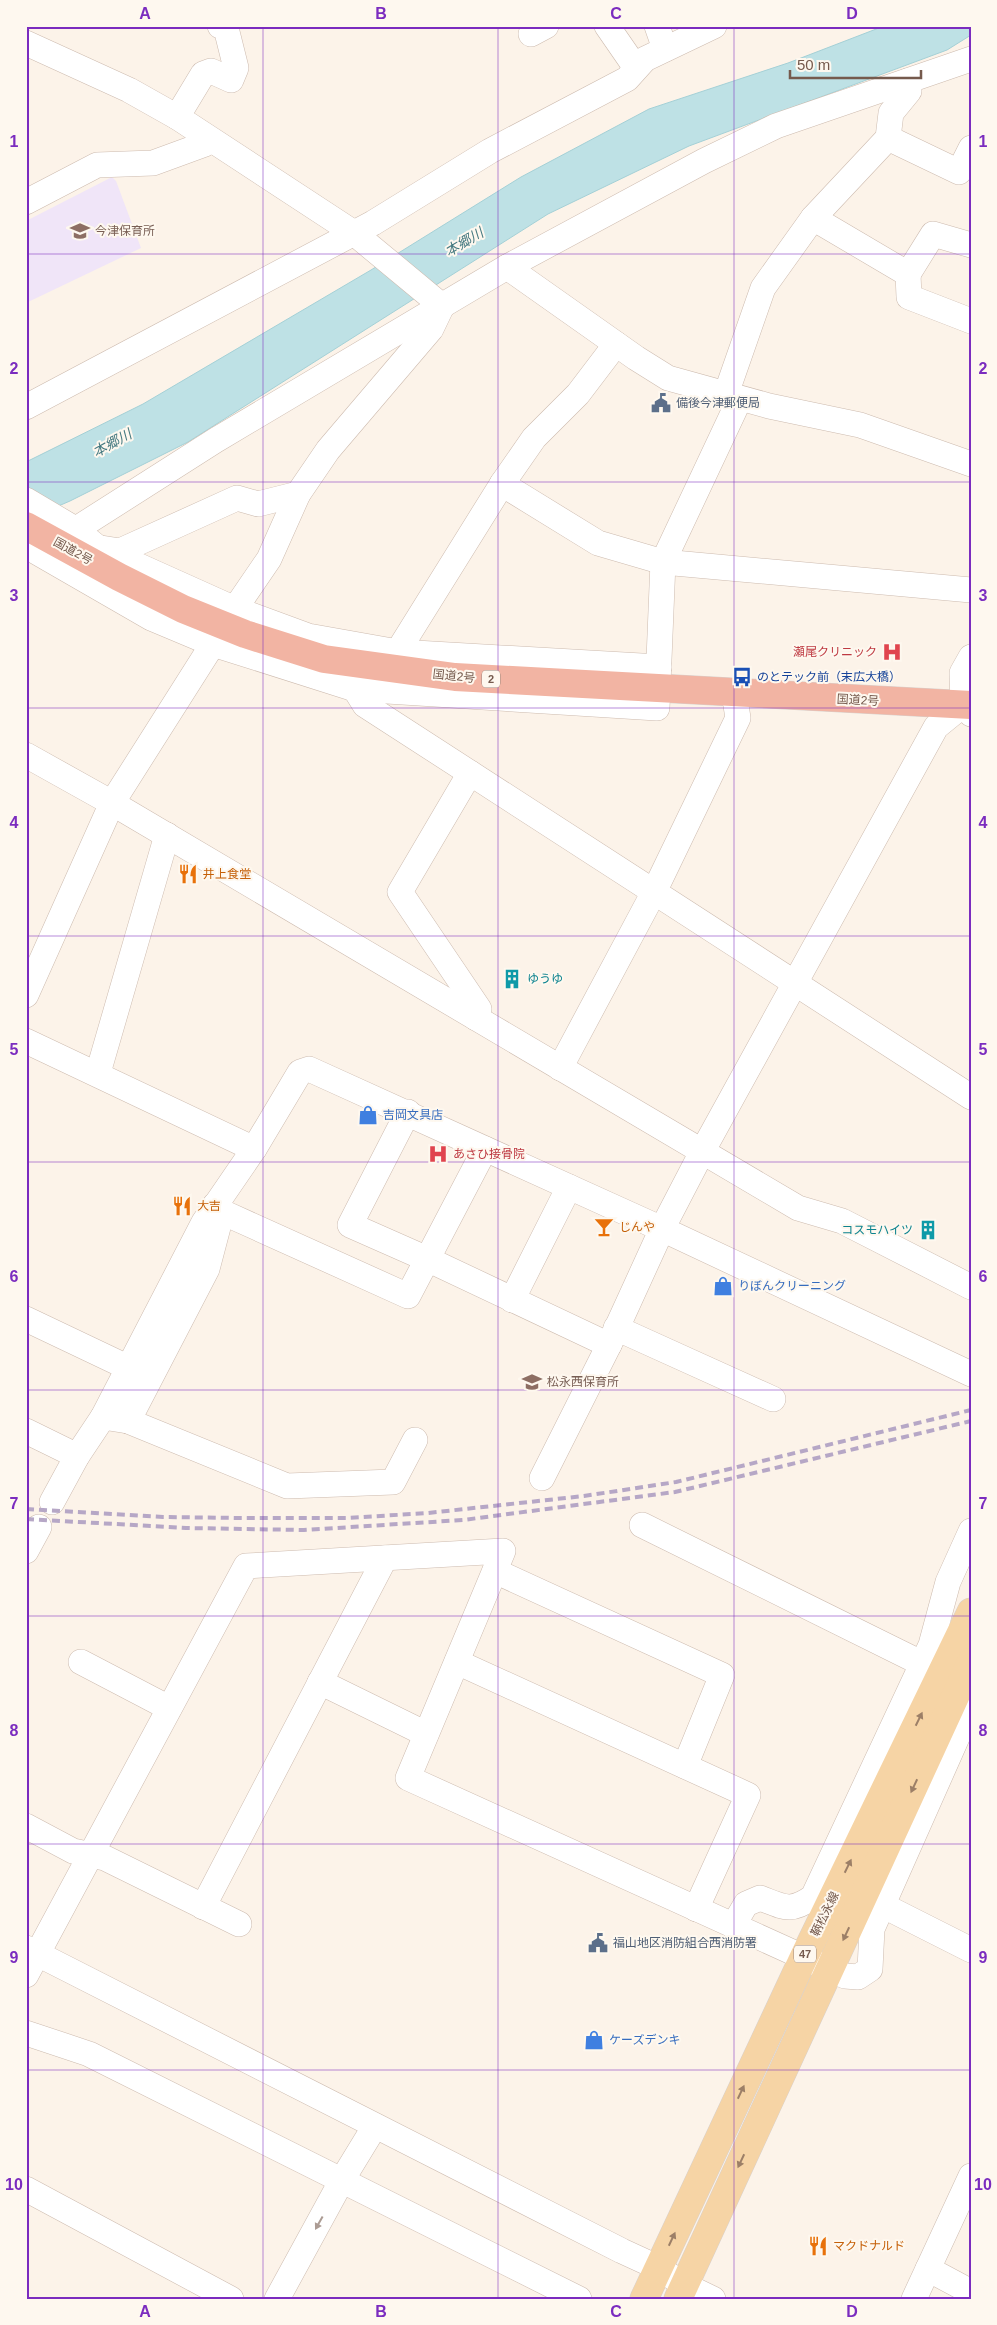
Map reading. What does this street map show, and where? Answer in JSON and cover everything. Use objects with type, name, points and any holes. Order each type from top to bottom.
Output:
[{"type":"highway","name":"国道2号","points":[[43,539],[183,609],[245,634],[324,658],[455,677],[659,678],[734,693],[968,708]]},
{"type":"main road","name":"鞆松永線","points":[[644,2299],[804,1956],[971,1612]]},
{"type":"main road","name":"47","points":[[681,2292],[971,1662]]},
{"type":"street","points":[[177,117],[203,74],[211,70],[231,80],[236,68],[226,28],[220,26]]},
{"type":"street","points":[[607,26],[636,68]]},
{"type":"street","points":[[657,26],[665,49]]},
{"type":"street","points":[[26,407],[360,237],[373,223],[490,151],[627,79],[645,59],[714,26]]},
{"type":"street","points":[[26,43],[129,90],[177,117],[360,237],[442,306]]},
{"type":"street","points":[[233,613],[269,558],[298,494],[328,450],[423,325],[442,306],[507,267],[704,161],[776,126],[971,59]]},
{"type":"street","points":[[26,500],[43,539],[151,618],[368,692],[657,708],[663,562],[735,409],[726,394],[762,288],[813,218],[888,138],[891,113],[909,91],[908,81]]},
{"type":"street","points":[[888,138],[965,175],[971,148]]},
{"type":"street","points":[[26,202],[97,165],[152,163],[205,144],[209,139]]},
{"type":"street","points":[[813,218],[908,274]]},
{"type":"street","points":[[971,245],[933,234],[908,274],[910,298],[971,321]]},
{"type":"street","points":[[507,267],[616,344],[668,378],[769,406],[860,425],[971,464]]},
{"type":"street","points":[[43,539],[423,325]]},
{"type":"street","points":[[396,655],[502,484],[534,438],[578,394],[616,344]]},
{"type":"street","points":[[502,484],[598,542],[663,562],[971,590]]},
{"type":"street","points":[[43,539],[120,551],[237,498],[258,504],[298,494]]},
{"type":"street","points":[[97,547],[233,613],[308,636],[396,655],[659,678]]},
{"type":"street","points":[[26,995],[112,803],[214,641]]},
{"type":"street","points":[[542,1478],[613,1337],[662,1229],[702,1152],[796,985],[936,727],[968,708],[962,673],[971,657]]},
{"type":"street","points":[[368,692],[470,773],[971,1097]]},
{"type":"street","points":[[560,1068],[654,892],[738,718],[734,693]]},
{"type":"street","points":[[26,755],[167,835],[798,1208],[842,1221],[971,1287]]},
{"type":"street","points":[[470,773],[400,892],[479,1009],[476,1018]]},
{"type":"street","points":[[98,1073],[167,835]]},
{"type":"street","points":[[26,1041],[98,1073],[254,1149]]},
{"type":"street","points":[[52,1502],[77,1456],[103,1417],[204,1222],[219,1208],[300,1072],[309,1069],[408,1112],[662,1229],[971,1374]]},
{"type":"street","points":[[408,1112],[350,1225],[512,1300],[773,1399]]},
{"type":"street","points":[[219,1208],[408,1296],[485,1149]]},
{"type":"street","points":[[512,1300],[569,1187]]},
{"type":"street","points":[[128,1421],[207,1269],[219,1208]]},
{"type":"street","points":[[26,1319],[129,1368]]},
{"type":"street","points":[[103,1417],[128,1421],[287,1486],[393,1482],[415,1440]]},
{"type":"street","points":[[26,1431],[77,1456]]},
{"type":"street","points":[[642,1525],[922,1664]]},
{"type":"street","points":[[26,1551],[40,1527]]},
{"type":"street","points":[[733,1926],[746,1904],[760,1898],[782,1906],[798,1907],[813,1897],[931,1645],[948,1582],[971,1531]]},
{"type":"street","points":[[26,1975],[32,1951],[90,1855],[246,1566],[504,1551],[408,1778],[845,1976],[858,1977],[870,1969],[872,1929],[964,1737],[971,1706]]},
{"type":"street","points":[[203,1907],[385,1558]]},
{"type":"street","points":[[495,1571],[722,1675],[685,1766]]},
{"type":"street","points":[[81,1662],[169,1708]]},
{"type":"street","points":[[457,1662],[748,1795],[696,1909]]},
{"type":"street","points":[[320,1682],[426,1734]]},
{"type":"street","points":[[26,1826],[73,1851],[105,1858],[239,1924]]},
{"type":"street","points":[[882,1905],[971,1950]]},
{"type":"street","points":[[32,1951],[622,2251],[659,2268],[681,2292],[712,2299]]},
{"type":"street","points":[[26,2033],[89,2054],[579,2299]]},
{"type":"street","points":[[277,2299],[342,2180],[376,2126]]},
{"type":"street","points":[[914,2299],[969,2183]]},
{"type":"street","points":[[26,2189],[231,2299]]},
{"type":"street","points":[[928,2270],[971,2292]]},
{"type":"shaded area","name":"今津保育所","points":[[112,177],[116,181],[141,248],[26,303],[26,221]]},
{"type":"water","name":"本郷川","points":[[884,26],[971,26],[971,35],[947,50],[689,146],[548,214],[188,442],[70,501],[26,520],[26,462],[143,404],[371,270],[521,177],[649,109],[788,63]]},
{"type":"railway","points":[[26,1509],[163,1517],[243,1518],[347,1518],[428,1513],[584,1496],[676,1482],[971,1410]]},
{"type":"railway","points":[[26,1519],[186,1528],[304,1530],[463,1520],[675,1492],[971,1421]]},
{"type":"place","name":"今津保育所","points":[[80,231]]},
{"type":"place","name":"備後今津郵便局","points":[[661,403]]},
{"type":"place","name":"瀬尾クリニック","points":[[892,652]]},
{"type":"place","name":"のとテック前（末広大橋）","points":[[742,677]]},
{"type":"place","name":"井上食堂","points":[[188,874]]},
{"type":"place","name":"ゆうゆ","points":[[512,979]]},
{"type":"place","name":"吉岡文具店","points":[[368,1115]]},
{"type":"place","name":"あさひ接骨院","points":[[438,1154]]},
{"type":"place","name":"大吉","points":[[182,1206]]},
{"type":"place","name":"じんや","points":[[604,1227]]},
{"type":"place","name":"コスモハイツ","points":[[928,1230]]},
{"type":"place","name":"りぼんクリーニング","points":[[723,1286]]},
{"type":"place","name":"松永西保育所","points":[[532,1382]]},
{"type":"place","name":"福山地区消防組合西消防署","points":[[598,1943]]},
{"type":"place","name":"ケーズデンキ","points":[[594,2040]]},
{"type":"place","name":"マクドナルド","points":[[818,2246]]}]
